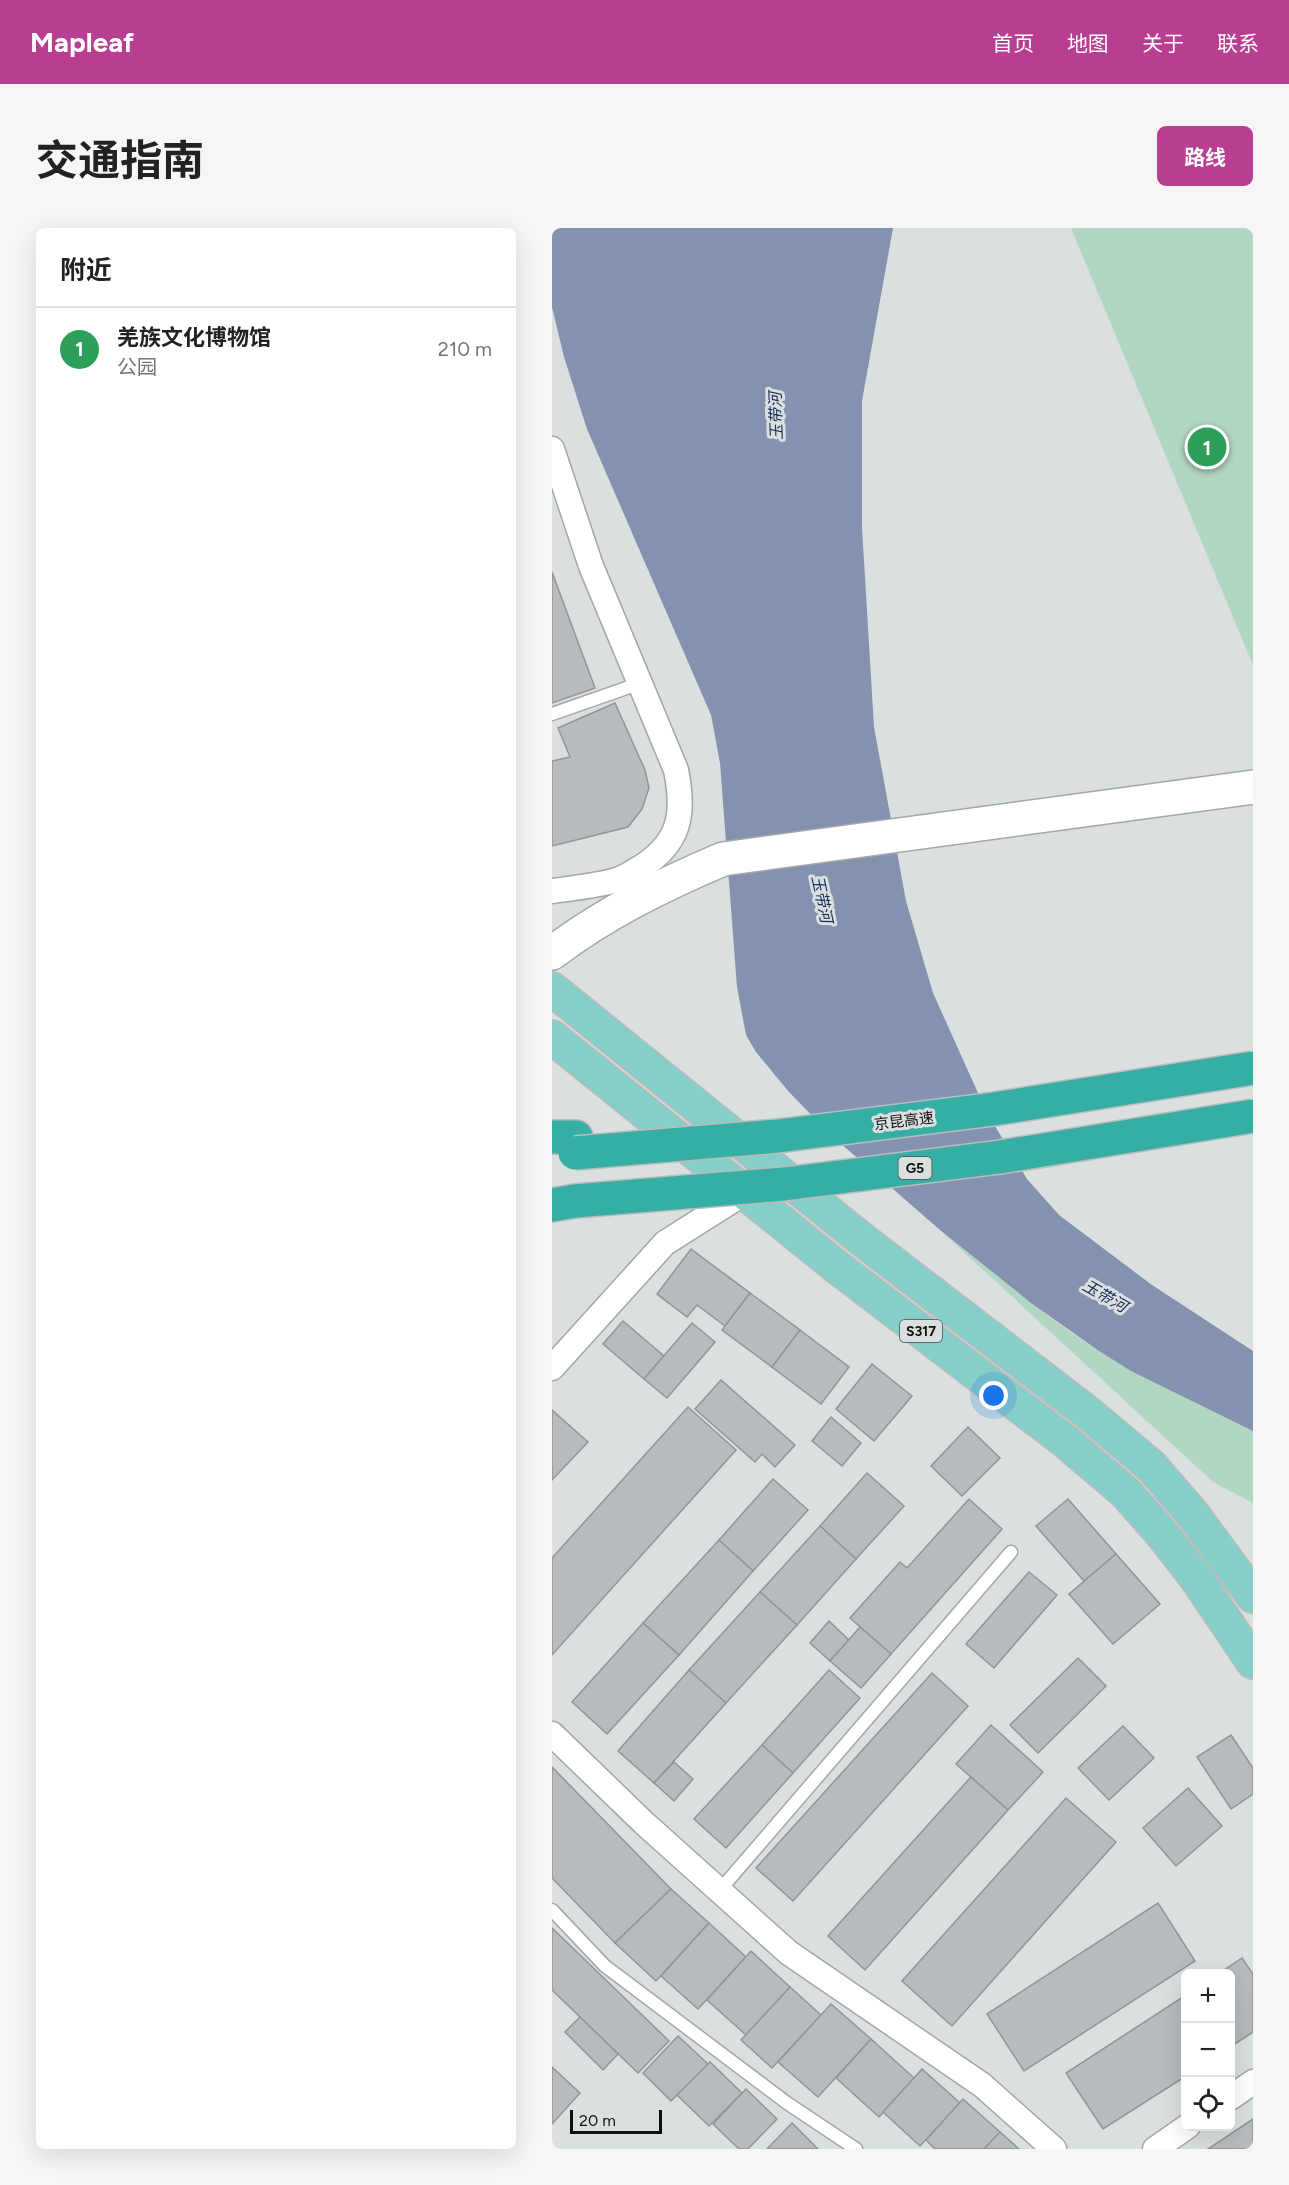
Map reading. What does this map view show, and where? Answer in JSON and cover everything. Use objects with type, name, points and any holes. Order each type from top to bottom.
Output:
[{"type":"highway","name":"京昆高速","points":[[564,1146],[764,1126],[813,1132],[994,1109],[1253,1068]]},
{"type":"highway","name":"G5","points":[[560,1203],[784,1184],[1000,1157],[1253,1116]]},
{"type":"main road","name":"S317","points":[[552,989],[860,1238],[1088,1413],[1151,1466],[1191,1512],[1253,1596]]},
{"type":"main road","name":"S317","points":[[552,1037],[846,1274],[1065,1441],[1125,1492],[1184,1562],[1253,1662]]},
{"type":"street","points":[[552,449],[591,566],[676,770],[680,792],[679,821],[673,838],[653,859],[631,874],[616,880],[552,891]]},
{"type":"street","points":[[552,952],[585,928],[661,886],[723,859],[1253,787]]},
{"type":"street","points":[[552,1368],[665,1243],[744,1193]]},
{"type":"street","points":[[552,1734],[645,1823],[789,1953],[982,2085],[1054,2149]]},
{"type":"street","points":[[1235,2095],[1253,2082]]},
{"type":"street","points":[[1155,2149],[1182,2131]]},
{"type":"lane","points":[[552,714],[639,684]]},
{"type":"lane","points":[[720,1890],[1011,1552]]},
{"type":"lane","points":[[552,1910],[606,1966],[787,2103],[856,2149]]},
{"type":"green space","points":[[1071,228],[1253,228],[1253,665]]},
{"type":"green space","points":[[940,1230],[1033,1304],[1105,1355],[1253,1431],[1253,1503],[1213,1482]]},
{"type":"water","name":"玉带河","points":[[552,228],[893,228],[862,401],[862,528],[874,727],[906,901],[933,993],[987,1113],[1027,1179],[1059,1215],[1152,1285],[1253,1351],[1253,1431],[1131,1371],[1031,1303],[940,1230],[831,1135],[789,1092],[756,1052],[746,1035],[737,987],[720,763],[711,715],[587,429],[564,357],[552,307]]},
{"type":"building","points":[[552,572],[595,688],[552,703]]},
{"type":"building","points":[[615,703],[645,770],[649,788],[642,809],[628,827],[552,846],[552,761],[570,757],[558,728]]},
{"type":"building","points":[[691,1249],[750,1293],[725,1326],[697,1305],[687,1317],[657,1294]]},
{"type":"building","points":[[750,1293],[800,1330],[772,1367],[722,1330]]},
{"type":"building","points":[[623,1321],[664,1356],[644,1379],[603,1344]]},
{"type":"building","points":[[692,1323],[715,1342],[667,1398],[644,1379]]},
{"type":"building","points":[[800,1330],[849,1367],[821,1404],[772,1367]]},
{"type":"building","points":[[872,1364],[912,1396],[874,1441],[836,1409]]},
{"type":"building","points":[[721,1380],[795,1445],[775,1467],[762,1454],[755,1462],[695,1409]]},
{"type":"building","points":[[688,1407],[736,1450],[552,1655],[552,1558]]},
{"type":"building","points":[[552,1410],[588,1442],[552,1480]]},
{"type":"building","points":[[831,1417],[861,1443],[842,1466],[812,1441]]},
{"type":"building","points":[[968,1427],[1000,1458],[962,1496],[931,1466]]},
{"type":"building","points":[[867,1473],[904,1506],[856,1559],[820,1526]]},
{"type":"building","points":[[773,1479],[808,1510],[753,1571],[719,1540]]},
{"type":"building","points":[[969,1499],[1002,1529],[891,1654],[850,1618],[900,1562],[907,1568]]},
{"type":"building","points":[[1068,1499],[1116,1554],[1084,1581],[1036,1526]]},
{"type":"building","points":[[820,1526],[856,1559],[797,1625],[760,1592]]},
{"type":"building","points":[[719,1540],[753,1571],[679,1655],[643,1623]]},
{"type":"building","points":[[1116,1554],[1160,1604],[1113,1644],[1069,1594]]},
{"type":"building","points":[[1029,1572],[1057,1595],[994,1668],[966,1644]]},
{"type":"building","points":[[760,1592],[797,1625],[726,1703],[689,1670]]},
{"type":"building","points":[[829,1621],[849,1640],[830,1661],[810,1643]]},
{"type":"building","points":[[643,1623],[679,1655],[607,1734],[572,1702]]},
{"type":"building","points":[[860,1627],[891,1654],[861,1688],[830,1661]]},
{"type":"building","points":[[1078,1658],[1106,1686],[1038,1753],[1010,1725]]},
{"type":"building","points":[[689,1670],[726,1703],[654,1783],[618,1751]]},
{"type":"building","points":[[829,1670],[860,1698],[793,1773],[762,1745]]},
{"type":"building","points":[[932,1673],[968,1706],[793,1901],[756,1868]]},
{"type":"building","points":[[991,1725],[1043,1772],[1008,1810],[956,1764]]},
{"type":"building","points":[[1123,1726],[1154,1758],[1109,1800],[1078,1768]]},
{"type":"building","points":[[1231,1735],[1253,1768],[1253,1794],[1231,1809],[1197,1757]]},
{"type":"building","points":[[762,1745],[793,1773],[726,1848],[694,1819]]},
{"type":"building","points":[[674,1762],[693,1779],[674,1801],[654,1783]]},
{"type":"building","points":[[552,1767],[671,1889],[615,1943],[552,1878]]},
{"type":"building","points":[[971,1777],[1008,1810],[865,1970],[828,1936]]},
{"type":"building","points":[[1188,1788],[1222,1826],[1176,1866],[1143,1828]]},
{"type":"building","points":[[1066,1798],[1116,1842],[952,2026],[902,1981]]},
{"type":"building","points":[[671,1889],[709,1923],[656,1981],[615,1943]]},
{"type":"building","points":[[1158,1903],[1195,1961],[1024,2071],[987,2014]]},
{"type":"building","points":[[709,1923],[746,1957],[698,2009],[661,1976]]},
{"type":"building","points":[[552,1928],[669,2041],[638,2073],[552,1990]]},
{"type":"building","points":[[751,1951],[790,1987],[746,2035],[707,2000]]},
{"type":"building","points":[[1242,1958],[1253,1974],[1253,2032],[1235,2044],[1235,1969],[1226,1969]]},
{"type":"building","points":[[790,1987],[821,2015],[772,2068],[741,2040]]},
{"type":"building","points":[[1181,1998],[1181,2079],[1103,2129],[1066,2073]]},
{"type":"building","points":[[831,2004],[871,2039],[818,2097],[778,2062]]},
{"type":"building","points":[[580,2017],[618,2054],[603,2070],[565,2032]]},
{"type":"building","points":[[678,2036],[708,2064],[671,2101],[643,2073]]},
{"type":"building","points":[[871,2039],[914,2078],[879,2117],[836,2078]]},
{"type":"building","points":[[710,2062],[742,2093],[709,2126],[677,2095]]},
{"type":"building","points":[[552,2067],[580,2093],[552,2124]]},
{"type":"building","points":[[922,2069],[960,2103],[920,2146],[883,2112]]},
{"type":"building","points":[[746,2089],[777,2119],[748,2149],[739,2149],[713,2124]]},
{"type":"building","points":[[963,2099],[1000,2132],[984,2149],[935,2149],[926,2140]]},
{"type":"building","points":[[1253,2119],[1253,2149],[1208,2149]]},
{"type":"building","points":[[792,2123],[818,2149],[767,2149]]},
{"type":"building","points":[[1000,2132],[1019,2149],[984,2149]]},
{"type":"place","name":"羌族文化博物馆","points":[[1207,447]]}]
